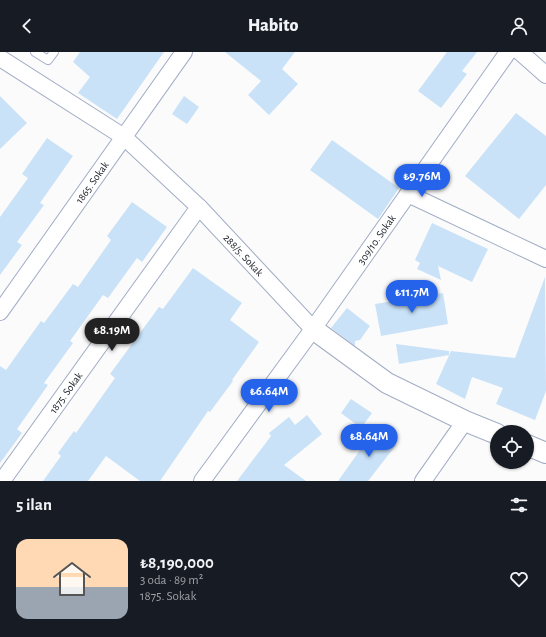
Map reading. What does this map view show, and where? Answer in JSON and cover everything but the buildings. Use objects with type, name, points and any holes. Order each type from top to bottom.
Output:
[{"type":"street","name":"1865. Sokak","points":[[0,312],[184,52]]},
{"type":"street","name":"309/10. Sokak","points":[[202,481],[313,329],[508,52]]},
{"type":"street","points":[[520,52],[546,75]]},
{"type":"street","name":"288/5. Sokak","points":[[1,59],[124,137],[199,207],[313,329],[387,383],[465,421],[490,431]]},
{"type":"street","points":[[408,194],[546,259]]},
{"type":"street","name":"1875. Sokak","points":[[2,481],[199,207]]},
{"type":"street","points":[[423,481],[465,421]]},
{"type":"street","points":[[534,449],[546,453]]},
{"type":"lane","points":[[35,52],[48,60],[54,52]]}]
